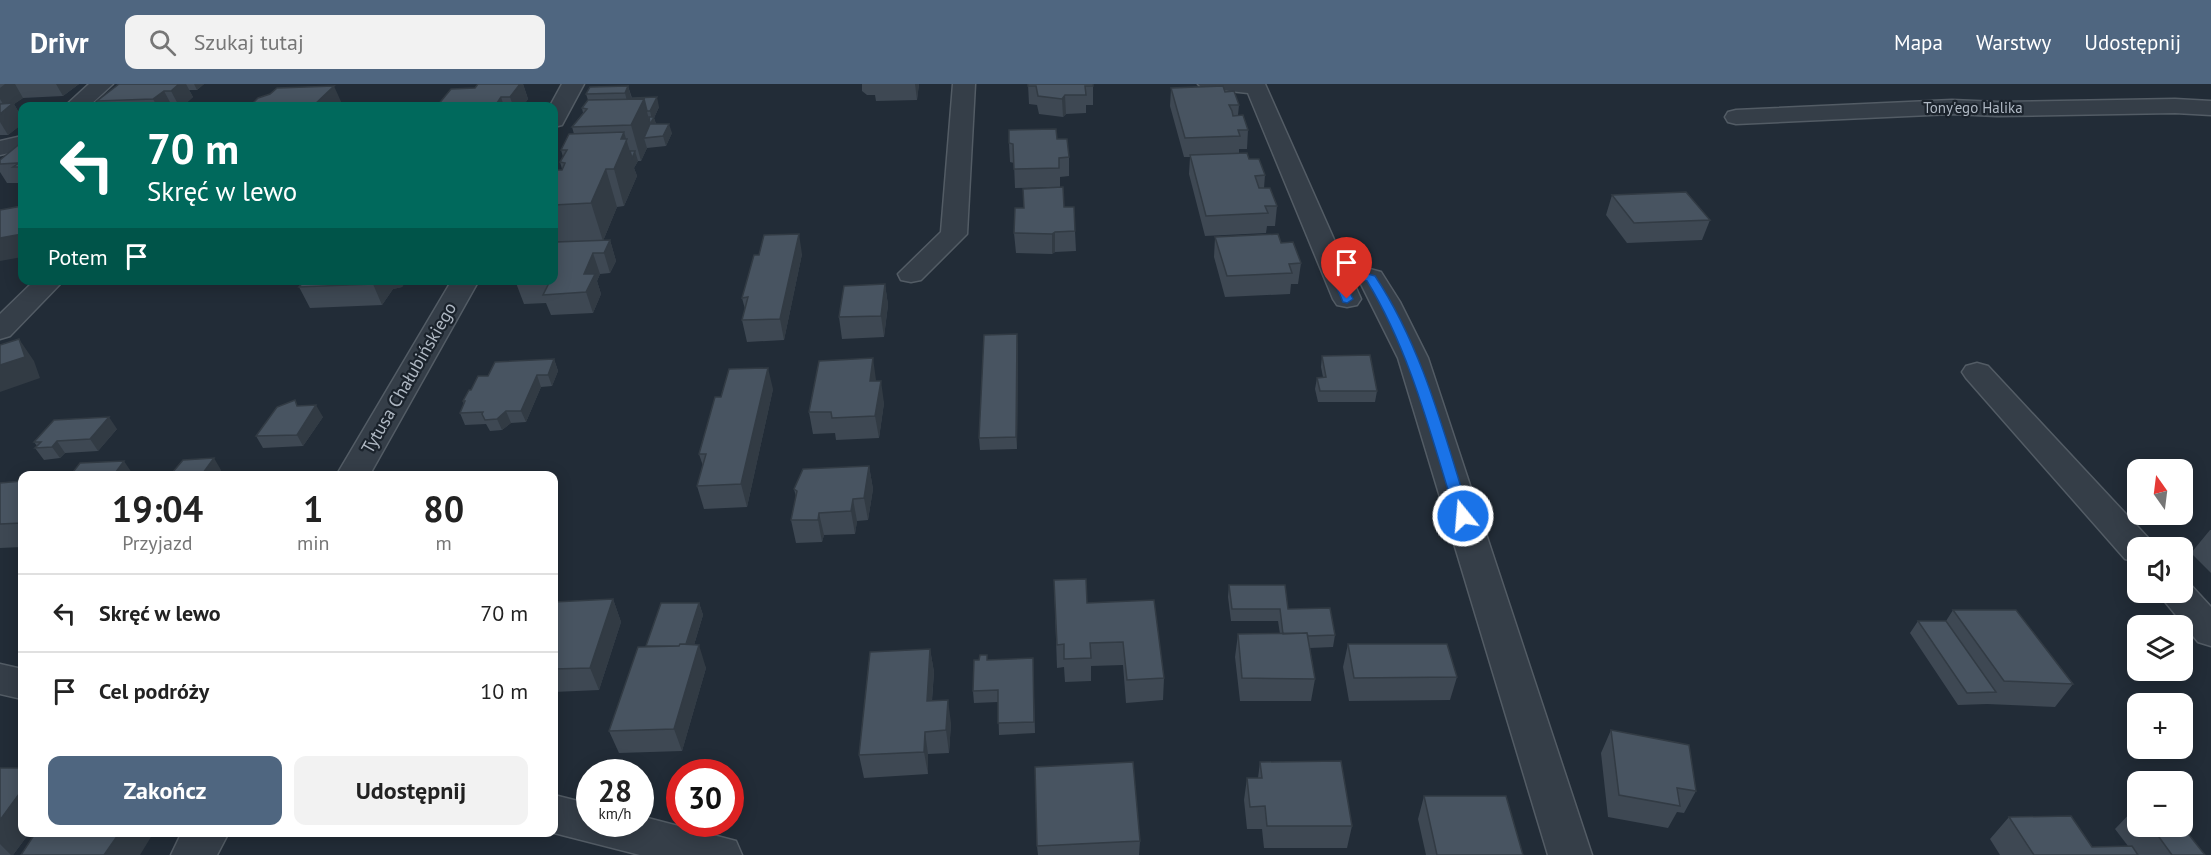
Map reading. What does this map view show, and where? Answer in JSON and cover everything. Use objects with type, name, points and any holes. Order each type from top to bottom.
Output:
[{"type":"street","points":[[81,102],[102,84]]},
{"type":"street","points":[[558,112],[573,84]]},
{"type":"street","points":[[911,274],[954,234],[964,84]]},
{"type":"street","points":[[1209,84],[1256,87],[1347,299]]},
{"type":"street","points":[[1922,88],[1952,107]]},
{"type":"street","points":[[2139,88],[2175,106]]},
{"type":"street","name":"Tony'ego Halika","points":[[1736,117],[1952,107],[1996,109],[2175,106],[2211,108]]},
{"type":"street","points":[[0,148],[18,144]]},
{"type":"street","points":[[1333,267],[1371,278],[1386,302],[1413,358],[1570,855]]},
{"type":"street","points":[[0,330],[46,285]]},
{"type":"street","name":"Tytusa Chałubińskiego","points":[[355,471],[463,285]]},
{"type":"street","points":[[1977,372],[2127,538]]},
{"type":"street","points":[[2185,603],[2211,632]]},
{"type":"street","points":[[0,679],[18,683]]},
{"type":"street","points":[[558,815],[576,820]]},
{"type":"street","points":[[193,855],[204,837]]},
{"type":"street","points":[[647,837],[720,855]]},
{"type":"building","points":[[119,84],[179,84],[171,91],[164,91],[153,99],[97,101]]},
{"type":"building","points":[[478,84],[520,84],[510,97],[501,97],[498,102],[440,102],[451,89],[475,88]]},
{"type":"building","points":[[1028,84],[1093,84],[1093,86],[1085,86],[1086,95],[1065,95],[1062,99],[1038,96],[1036,86],[1028,86]]},
{"type":"building","points":[[334,86],[317,102],[254,102],[277,88]]},
{"type":"building","points":[[628,86],[625,93],[586,94],[590,87]]},
{"type":"building","points":[[1223,86],[1225,92],[1234,91],[1239,105],[1229,105],[1233,116],[1243,115],[1248,130],[1238,130],[1240,136],[1185,138],[1171,88]]},
{"type":"building","points":[[657,97],[650,111],[647,111],[644,99],[632,99],[632,98]]},
{"type":"building","points":[[644,99],[631,125],[572,127],[587,109],[582,108],[588,100]]},
{"type":"building","points":[[13,103],[0,114],[0,104]]},
{"type":"building","points":[[650,124],[669,124],[663,136],[644,138]]},
{"type":"building","points":[[1056,129],[1057,139],[1067,139],[1069,157],[1059,158],[1059,168],[1014,169],[1013,144],[1009,143],[1009,130]]},
{"type":"building","points":[[624,132],[621,139],[627,139],[614,169],[606,169],[591,203],[558,205],[558,170],[562,170],[565,163],[560,162],[567,150],[561,150],[569,134]]},
{"type":"building","points":[[18,145],[18,163],[0,164],[0,160]]},
{"type":"building","points":[[1247,153],[1249,159],[1259,159],[1265,175],[1255,176],[1259,188],[1270,188],[1277,206],[1265,206],[1268,213],[1206,216],[1190,155]]},
{"type":"building","points":[[1063,187],[1064,207],[1074,207],[1075,231],[1052,234],[1014,233],[1015,208],[1024,208],[1023,189]]},
{"type":"building","points":[[1686,192],[1710,220],[1634,223],[1612,195]]},
{"type":"building","points":[[18,207],[18,235],[0,238],[0,210]]},
{"type":"building","points":[[799,234],[780,319],[742,320],[748,297],[742,298],[754,255],[759,255],[764,235]]},
{"type":"building","points":[[1278,234],[1281,243],[1293,242],[1301,263],[1289,264],[1292,273],[1227,276],[1215,237]]},
{"type":"building","points":[[610,240],[604,253],[593,253],[584,274],[595,274],[586,292],[543,295],[548,285],[558,285],[558,242]]},
{"type":"building","points":[[885,284],[881,316],[839,317],[844,286]]},
{"type":"building","points":[[301,285],[348,285],[299,287]]},
{"type":"building","points":[[1017,334],[1016,437],[979,438],[984,335]]},
{"type":"building","points":[[19,339],[25,357],[0,365],[0,345]]},
{"type":"building","points":[[1370,355],[1377,391],[1320,391],[1317,378],[1326,377],[1322,356]]},
{"type":"building","points":[[873,358],[870,381],[881,381],[875,416],[832,418],[831,412],[809,412],[819,361]]},
{"type":"building","points":[[554,359],[548,375],[537,375],[521,411],[506,411],[497,419],[485,420],[483,412],[460,413],[465,401],[463,401],[478,376],[488,376],[495,362]]},
{"type":"building","points":[[768,368],[741,484],[697,486],[706,454],[699,454],[715,397],[721,397],[729,369]]},
{"type":"building","points":[[295,400],[297,406],[316,405],[297,435],[256,436],[277,407]]},
{"type":"building","points":[[109,417],[90,439],[57,441],[52,447],[35,448],[41,442],[34,442],[54,420]]},
{"type":"building","points":[[214,458],[204,471],[174,471],[183,460]]},
{"type":"building","points":[[124,461],[117,471],[74,471],[80,463]]},
{"type":"building","points":[[869,466],[864,498],[853,499],[851,511],[819,513],[818,520],[791,520],[797,491],[794,489],[803,469]]},
{"type":"building","points":[[18,481],[18,523],[0,524],[0,483]]},
{"type":"building","points":[[1086,579],[1087,603],[1154,600],[1164,678],[1127,680],[1123,642],[1090,643],[1091,658],[1064,659],[1064,644],[1057,645],[1054,580]]},
{"type":"building","points":[[1229,585],[1285,585],[1288,609],[1330,608],[1335,635],[1283,634],[1280,609],[1232,609]]},
{"type":"building","points":[[613,599],[590,668],[558,669],[558,602]]},
{"type":"building","points":[[661,603],[699,603],[686,644],[646,646]]},
{"type":"building","points":[[1953,610],[2016,610],[2073,684],[2004,681]]},
{"type":"building","points":[[1918,621],[1946,621],[1996,692],[1967,693]]},
{"type":"building","points":[[1307,633],[1315,679],[1242,678],[1238,634]]},
{"type":"building","points":[[680,644],[699,645],[674,729],[609,731],[638,647],[679,646]]},
{"type":"building","points":[[1348,644],[1447,644],[1457,677],[1354,678]]},
{"type":"building","points":[[930,649],[927,701],[948,700],[946,730],[925,732],[924,752],[859,755],[870,652]]},
{"type":"building","points":[[980,655],[987,655],[987,660],[1033,658],[1034,722],[998,723],[998,690],[973,691],[974,660],[979,660]]},
{"type":"building","points":[[1611,730],[1689,745],[1696,791],[1677,788],[1680,806],[1619,795]]},
{"type":"building","points":[[1341,761],[1352,826],[1267,826],[1265,806],[1250,807],[1247,778],[1262,778],[1260,762]]},
{"type":"building","points":[[1133,762],[1140,841],[1037,846],[1035,767]]},
{"type":"building","points":[[0,768],[18,768],[18,795],[0,820]]},
{"type":"building","points":[[1424,796],[1506,796],[1523,855],[1437,855]]},
{"type":"building","points":[[2071,816],[2092,847],[2132,846],[2138,855],[2034,855],[2009,817]]},
{"type":"building","points":[[33,837],[117,837],[104,855],[21,855]]},
{"type":"building","points":[[2159,837],[2191,837],[2205,855],[2172,855]]},
{"type":"route","points":[[1347,299],[1333,267],[1371,278],[1386,302],[1413,358],[1463,516]]}]
